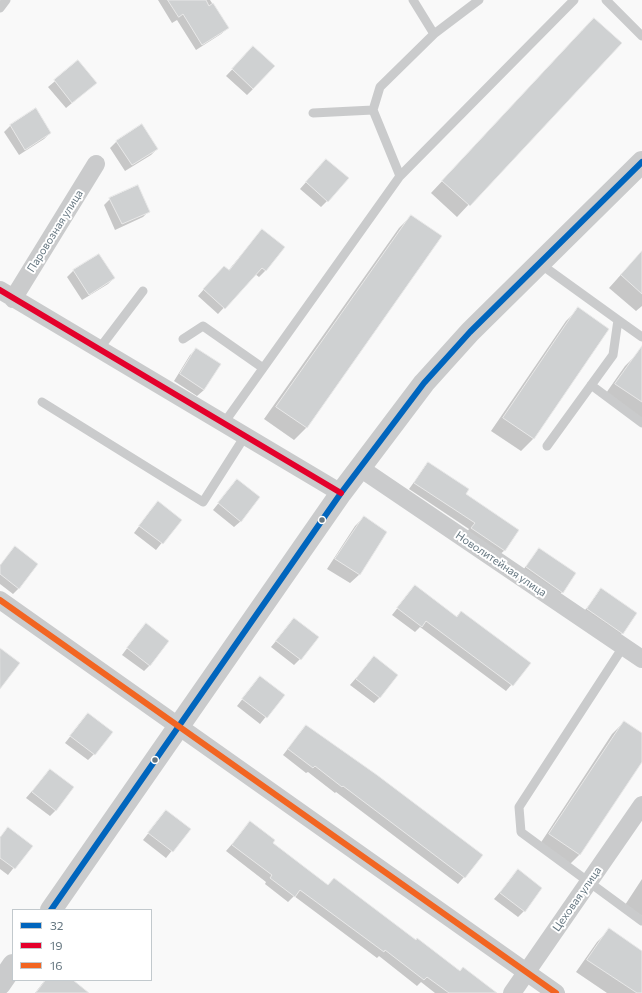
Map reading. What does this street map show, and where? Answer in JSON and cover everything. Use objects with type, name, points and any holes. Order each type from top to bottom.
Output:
[{"type":"street","points":[[53,909],[341,493],[424,383],[470,332],[642,162]]},
{"type":"street","name":"Паровозная улица","points":[[7,295],[96,164]]},
{"type":"street","points":[[7,295],[341,493]]},
{"type":"street","name":"Новолитейная улица","points":[[360,468],[642,659]]},
{"type":"street","points":[[0,600],[556,993]]},
{"type":"street","name":"Цеховая улица","points":[[512,993],[642,805]]},
{"type":"street","points":[[0,984],[12,966]]},
{"type":"lane","points":[[0,8],[6,0]]},
{"type":"lane","points":[[413,0],[434,34]]},
{"type":"lane","points":[[400,176],[373,110],[380,87],[434,34],[479,0]]},
{"type":"lane","points":[[224,424],[400,176],[574,0]]},
{"type":"lane","points":[[606,0],[642,36]]},
{"type":"lane","points":[[313,113],[373,110]]},
{"type":"lane","points":[[539,264],[642,337]]},
{"type":"lane","points":[[99,349],[143,291]]},
{"type":"lane","points":[[547,446],[613,355],[618,320]]},
{"type":"lane","points":[[183,339],[202,326],[263,368]]},
{"type":"lane","points":[[591,385],[642,423]]},
{"type":"lane","points":[[42,402],[202,502],[244,436]]},
{"type":"lane","points":[[623,647],[519,807],[521,832],[642,920]]},
{"type":"building","points":[[168,0],[206,0],[209,6],[213,3],[229,28],[202,45],[183,14],[179,17]]},
{"type":"building","points":[[594,18],[622,43],[470,206],[442,181]]},
{"type":"building","points":[[253,46],[275,66],[253,89],[232,69]]},
{"type":"building","points":[[78,60],[97,83],[72,103],[54,80]]},
{"type":"building","points":[[36,108],[51,133],[25,150],[10,125]]},
{"type":"building","points":[[142,124],[158,149],[132,165],[116,141]]},
{"type":"building","points":[[326,159],[349,178],[328,202],[306,182]]},
{"type":"building","points":[[138,185],[150,212],[122,224],[109,198]]},
{"type":"building","points":[[411,215],[442,236],[307,428],[276,407]]},
{"type":"building","points":[[262,229],[285,247],[266,271],[262,268],[225,309],[203,289],[224,266],[229,270]]},
{"type":"building","points":[[642,251],[642,294],[621,275]]},
{"type":"building","points":[[99,254],[115,278],[89,295],[73,270]]},
{"type":"building","points":[[578,307],[609,329],[534,439],[503,418]]},
{"type":"building","points":[[642,346],[642,402],[615,384]]},
{"type":"building","points":[[196,348],[221,364],[204,390],[180,374]]},
{"type":"building","points":[[428,462],[469,489],[466,494],[519,530],[505,551],[471,528],[475,523],[414,483]]},
{"type":"building","points":[[237,479],[260,497],[241,522],[218,503]]},
{"type":"building","points":[[158,501],[182,520],[163,544],[139,526]]},
{"type":"building","points":[[364,516],[387,532],[360,575],[335,559]]},
{"type":"building","points":[[15,546],[38,564],[19,589],[0,574],[0,566]]},
{"type":"building","points":[[539,548],[576,573],[563,593],[526,567]]},
{"type":"building","points":[[415,585],[457,617],[461,611],[531,663],[513,686],[426,621],[422,627],[397,608]]},
{"type":"building","points":[[601,588],[637,613],[623,634],[587,609]]},
{"type":"building","points":[[294,618],[319,637],[301,660],[276,641]]},
{"type":"building","points":[[146,623],[169,641],[150,666],[127,648]]},
{"type":"building","points":[[0,648],[20,663],[0,689]]},
{"type":"building","points":[[374,656],[398,675],[380,698],[356,679]]},
{"type":"building","points":[[260,676],[285,695],[267,718],[242,699]]},
{"type":"building","points":[[88,713],[113,732],[95,755],[70,736]]},
{"type":"building","points":[[624,721],[642,733],[642,762],[580,855],[549,834]]},
{"type":"building","points":[[306,725],[377,775],[483,855],[465,878],[343,786],[342,787],[315,766],[313,768],[288,749]]},
{"type":"building","points":[[50,769],[74,787],[56,811],[32,792]]},
{"type":"building","points":[[166,810],[191,829],[173,852],[148,833]]},
{"type":"building","points":[[250,821],[275,840],[273,843],[328,885],[334,878],[416,940],[417,938],[460,971],[463,967],[497,993],[449,993],[427,977],[424,980],[385,950],[384,952],[300,890],[295,897],[270,878],[272,875],[232,845]]},
{"type":"building","points":[[8,827],[33,846],[15,869],[0,858],[0,838]]},
{"type":"building","points":[[518,869],[542,888],[525,912],[500,893]]},
{"type":"building","points":[[609,928],[642,951],[642,993],[637,993],[587,960]]},
{"type":"building","points":[[45,981],[74,981],[89,993],[36,993]]},
{"type":"transit line","name":"32","points":[[52,909],[341,493],[424,383],[470,332],[642,162]]},
{"type":"transit line","name":"19","points":[[0,290],[341,493]]},
{"type":"transit line","name":"16","points":[[0,600],[556,993]]}]
